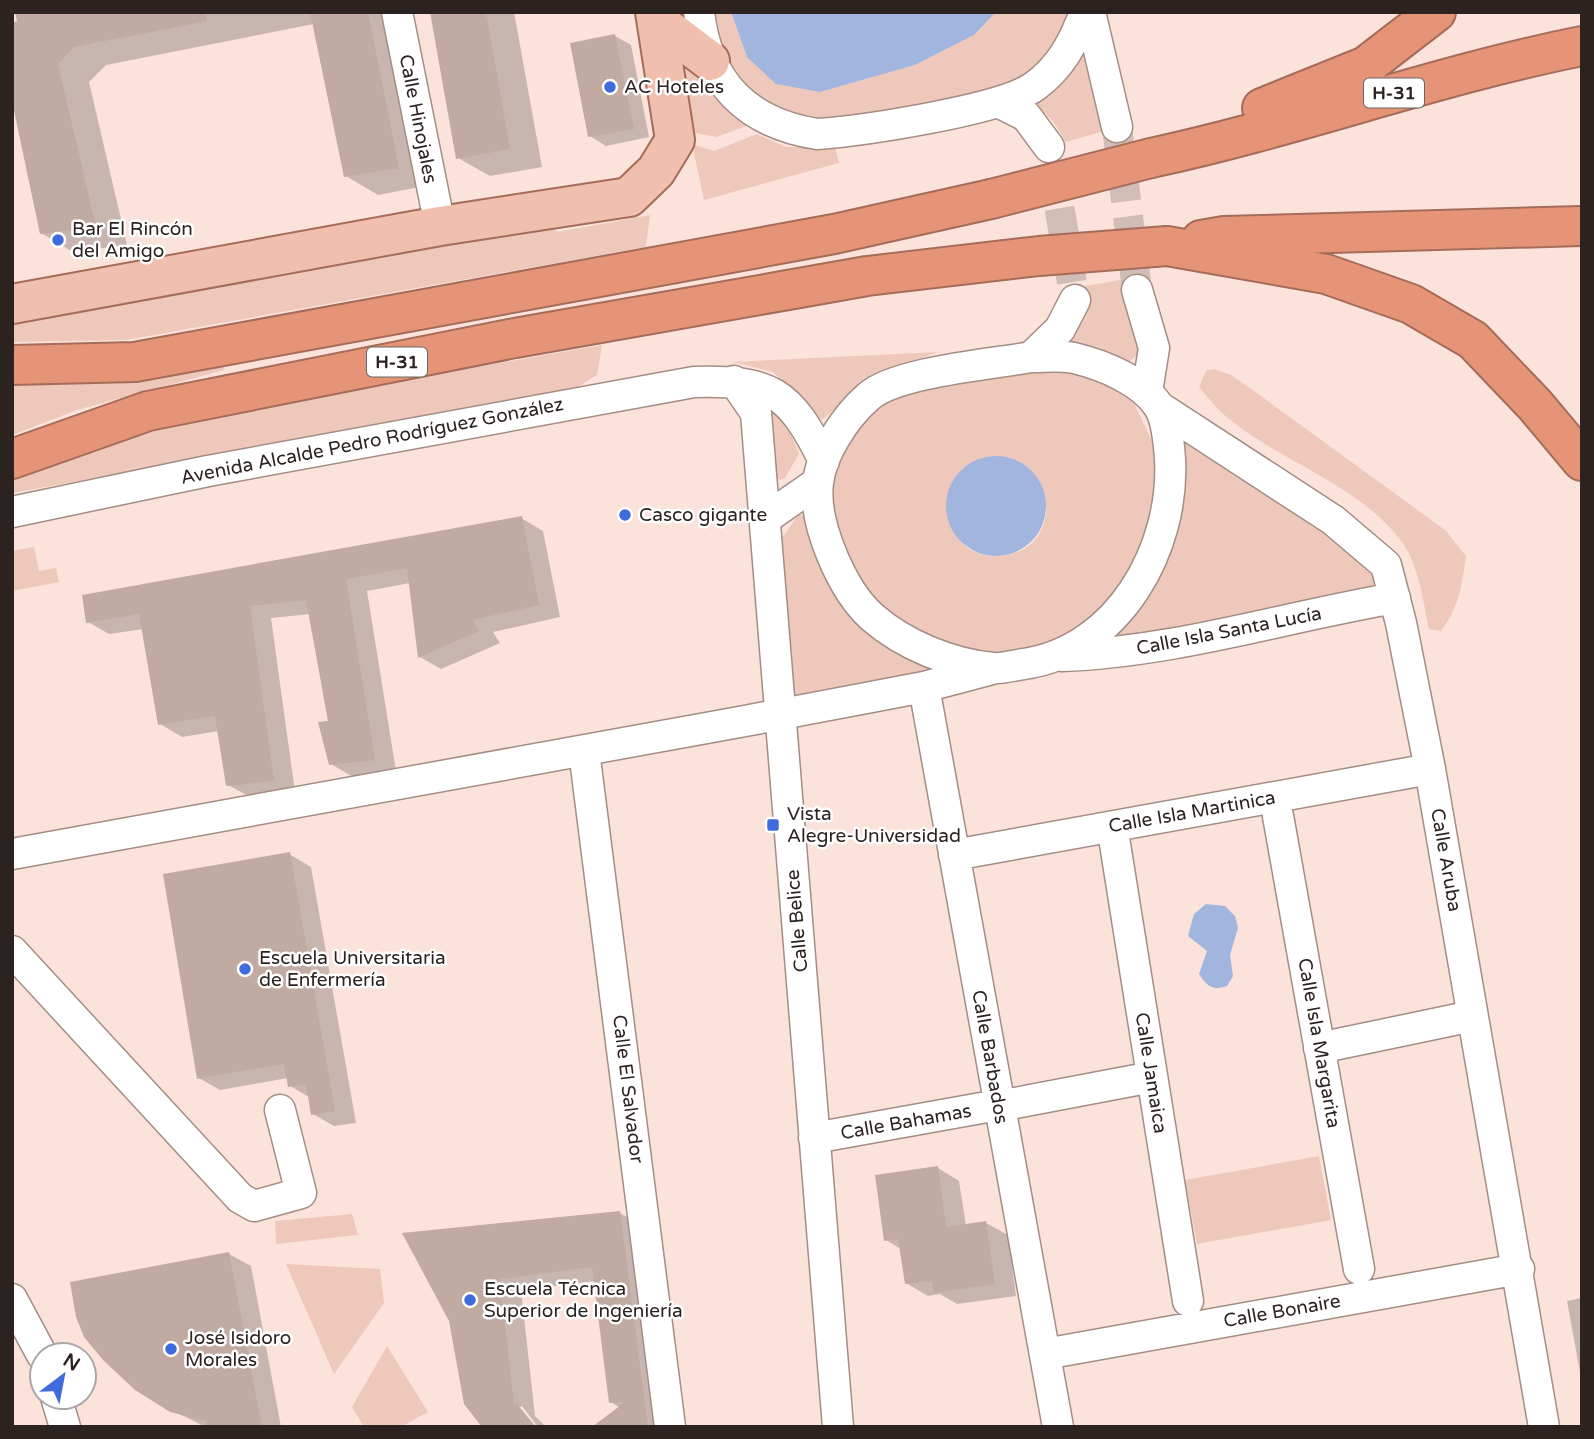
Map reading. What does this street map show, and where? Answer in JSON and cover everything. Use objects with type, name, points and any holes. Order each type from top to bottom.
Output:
[{"type":"highway","points":[[1207,136],[1256,111],[1366,66],[1436,12]]},
{"type":"highway","name":"H-31","points":[[12,365],[135,362],[834,234],[991,199],[1151,158],[1207,136],[1582,46]]},
{"type":"highway","points":[[1223,247],[1582,226]]},
{"type":"highway","name":"H-31","points":[[12,459],[162,408],[515,338],[867,276],[1167,246],[1223,247]]},
{"type":"highway","points":[[1223,247],[1326,274],[1411,303],[1473,340],[1535,405],[1582,461]]},
{"type":"main road","points":[[12,303],[440,226],[629,197],[656,171],[675,140],[656,17]]},
{"type":"main road","points":[[656,17],[709,61]]},
{"type":"street","name":"Calle Hinojales","points":[[397,12],[440,226]]},
{"type":"street","points":[[699,12],[709,61],[740,102],[764,120],[796,131],[817,134],[1000,103],[1034,88],[1058,66],[1074,41],[1087,12]]},
{"type":"street","points":[[1087,12],[1116,127]]},
{"type":"street","points":[[1000,103],[1026,116],[1049,146]]},
{"type":"street","points":[[1062,656],[1089,638],[1131,596],[1160,542],[1171,483],[1169,444],[1154,400],[1154,348],[1137,290]]},
{"type":"street","points":[[1031,358],[1060,329],[1075,300]]},
{"type":"street","name":"Calle Aruba","points":[[821,471],[848,419],[869,395],[891,384],[1031,358],[1071,357],[1109,369],[1333,520],[1386,565],[1430,769],[1519,1269],[1544,1427]]},
{"type":"street","name":"Avenida Alcalde Pedro Rodríguez González","points":[[12,512],[208,471],[694,382],[734,381],[762,385],[788,404],[812,435],[821,471]]},
{"type":"street","name":"Calle Belice","points":[[734,381],[756,413],[838,1427]]},
{"type":"street","points":[[765,519],[821,471]]},
{"type":"street","points":[[821,471],[818,507],[835,564],[871,616],[927,651],[995,668]]},
{"type":"street","name":"Calle Isla Santa Lucía","points":[[995,668],[1210,636],[1395,598]]},
{"type":"street","points":[[12,854],[924,687],[995,668]]},
{"type":"street","name":"Calle Barbados","points":[[924,687],[954,855],[1006,1104],[1058,1427]]},
{"type":"street","name":"Calle El Salvador","points":[[584,751],[670,1427]]},
{"type":"street","name":"Calle Isla Martinica","points":[[954,855],[1430,769]]},
{"type":"street","name":"Calle Isla Margarita","points":[[1278,816],[1359,1269]]},
{"type":"street","name":"Calle Jamaica","points":[[1115,844],[1188,1301]]},
{"type":"street","points":[[12,951],[240,1198],[254,1206],[301,1193],[280,1110]]},
{"type":"street","points":[[1320,1048],[1458,1018]]},
{"type":"street","name":"Calle Bahamas","points":[[814,1138],[1152,1077]]},
{"type":"street","name":"Calle Bonaire","points":[[1045,1354],[1519,1269]]},
{"type":"street","points":[[12,1299],[34,1341]]},
{"type":"shaded area","points":[[712,12],[731,12],[747,57],[820,92],[915,65],[974,35],[996,12],[1071,12],[1061,42],[1029,77],[988,93],[820,123],[767,106],[723,59]]},
{"type":"shaded area","points":[[1090,38],[1104,131],[1066,142],[1053,121],[1031,101]]},
{"type":"shaded area","points":[[678,60],[688,62],[754,123],[717,137],[695,133],[685,121]]},
{"type":"shaded area","points":[[757,134],[786,147],[835,147],[839,163],[704,200],[692,144],[714,151]]},
{"type":"shaded area","points":[[650,215],[646,247],[126,340],[12,342],[12,322],[549,225],[557,232]]},
{"type":"shaded area","points":[[1126,279],[1143,351],[1128,362],[1097,347],[1071,342],[1070,336],[1087,312],[1085,286]]},
{"type":"shaded area","points":[[602,345],[597,375],[571,391],[12,493],[12,476],[152,429],[233,410]]},
{"type":"shaded area","points":[[938,352],[877,374],[822,420],[773,372],[733,362]]},
{"type":"shaded area","points":[[223,364],[224,370],[77,410],[12,435],[12,380]]},
{"type":"shaded area","points":[[1214,369],[1231,375],[1254,391],[1445,530],[1466,556],[1456,605],[1441,631],[1429,629],[1408,551],[1384,521],[1339,487],[1265,444],[1220,411],[1199,387],[1206,371]]},
{"type":"shaded area","points":[[1013,370],[1065,370],[1100,380],[1134,403],[1152,441],[1159,493],[1147,553],[1116,596],[1075,632],[1040,645],[990,654],[941,642],[877,605],[842,552],[831,499],[839,454],[874,405],[904,392]],"holes":[[[992,456],[1015,461],[1031,472],[1042,488],[1046,505],[1044,523],[1036,538],[1022,550],[1001,556],[980,554],[963,544],[953,530],[948,512],[949,494],[957,477],[971,464]]]},
{"type":"shaded area","points":[[767,406],[786,423],[799,454],[785,478],[780,480],[773,476]]},
{"type":"shaded area","points":[[1185,436],[1370,561],[1384,593],[1244,620],[1108,638],[1136,608],[1161,575],[1172,550],[1180,508]]},
{"type":"shaded area","points":[[798,515],[807,516],[820,562],[938,670],[795,698],[780,541]]},
{"type":"shaded area","points":[[34,547],[39,571],[56,568],[59,582],[12,591],[12,551]]},
{"type":"shaded area","points":[[1319,1156],[1331,1220],[1197,1244],[1185,1180]]},
{"type":"shaded area","points":[[352,1214],[358,1235],[276,1244],[275,1221]]},
{"type":"shaded area","points":[[286,1264],[380,1269],[384,1303],[334,1374]]},
{"type":"shaded area","points":[[387,1346],[428,1412],[401,1427],[364,1427],[352,1407]]},
{"type":"water","points":[[731,12],[996,12],[974,35],[915,65],[820,92],[776,84],[747,57]]},
{"type":"water","points":[[996,456],[1024,464],[1038,478],[1046,506],[1038,534],[1024,548],[996,556],[968,548],[954,534],[946,506],[954,478],[968,464]]},
{"type":"water","points":[[1206,904],[1225,906],[1235,916],[1238,928],[1230,955],[1233,976],[1227,986],[1217,988],[1210,986],[1199,974],[1207,951],[1188,936],[1194,914]]},
{"type":"building","points":[[15,12],[206,12],[207,21],[74,47],[58,64],[96,227],[40,234],[12,101],[12,23],[17,21]]},
{"type":"building","points":[[310,12],[368,12],[399,168],[344,177]]},
{"type":"building","points":[[430,12],[486,12],[510,149],[456,159]]},
{"type":"building","points":[[615,34],[634,129],[588,137],[570,43]]},
{"type":"building","points":[[522,516],[539,605],[472,620],[479,631],[418,658],[407,568],[346,579],[375,760],[329,765],[318,722],[328,721],[306,600],[250,606],[274,781],[226,786],[215,716],[158,725],[139,614],[86,623],[82,595]]},
{"type":"building","name":"Escuela Universitaria de Enfermería","points":[[290,852],[335,1111],[311,1115],[306,1084],[288,1087],[284,1064],[197,1079],[163,874]]},
{"type":"building","points":[[938,1166],[946,1227],[986,1221],[995,1284],[934,1293],[932,1281],[905,1284],[898,1239],[884,1241],[875,1175]]},
{"type":"building","name":"Escuela Técnica Superior de Ingeniería","points":[[620,1211],[648,1427],[592,1427],[625,1402],[609,1403],[592,1267],[500,1279],[514,1404],[517,1404],[536,1427],[482,1427],[464,1404],[449,1321],[402,1233]]},
{"type":"building","name":"José Isidoro Morales","points":[[229,1252],[262,1427],[207,1427],[206,1421],[170,1412],[135,1390],[98,1354],[98,1341],[87,1341],[84,1337],[76,1317],[70,1282]]},
{"type":"tunnel","points":[[1117,127],[1137,290]]},
{"type":"tunnel","points":[[1052,164],[1075,300]]},
{"type":"place","name":"AC Hoteles","points":[[610,87]]},
{"type":"place","name":"Bar El Rincón del Amigo","points":[[58,240]]},
{"type":"place","name":"Casco gigante","points":[[625,515]]},
{"type":"place","name":"Vista Alegre-Universidad","points":[[773,825]]},
{"type":"place","name":"Escuela Universitaria de Enfermería","points":[[245,969]]},
{"type":"place","name":"Escuela Técnica Superior de Ingeniería","points":[[470,1300]]},
{"type":"place","name":"José Isidoro Morales","points":[[171,1349]]}]
